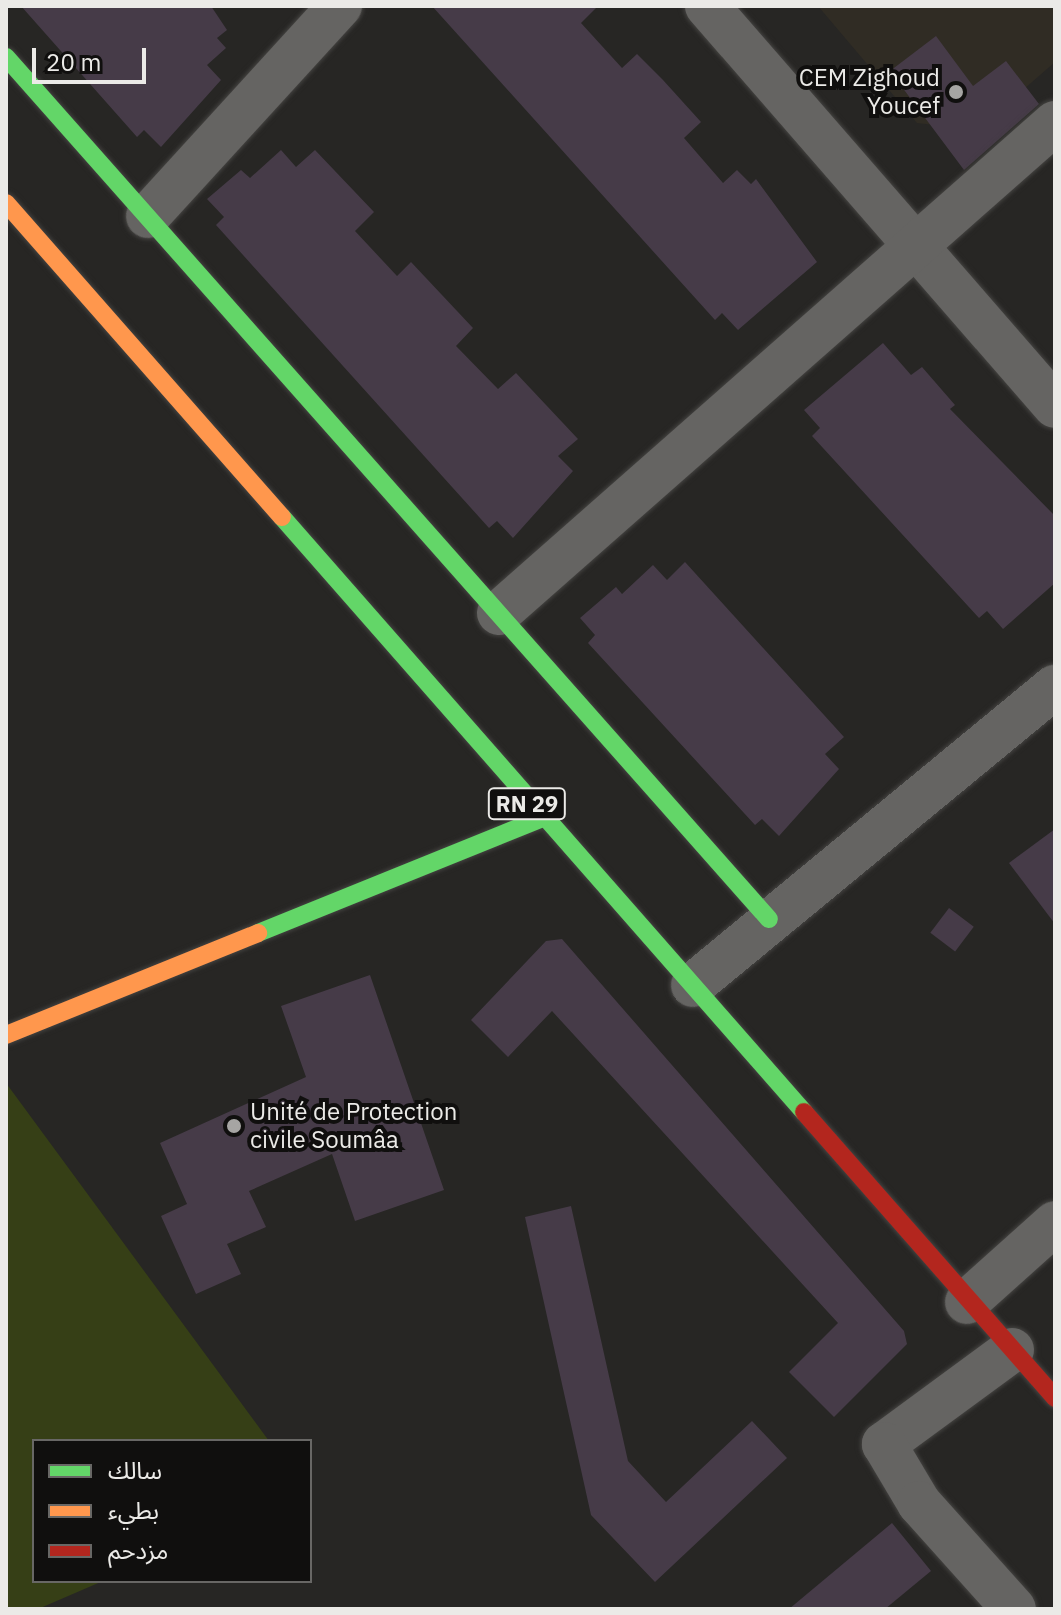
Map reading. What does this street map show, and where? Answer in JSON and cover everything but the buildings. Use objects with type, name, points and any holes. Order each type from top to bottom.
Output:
[{"type":"main road","points":[[6,57],[769,919]]},
{"type":"main road","name":"RN 29","points":[[6,203],[540,819],[693,985],[967,1302],[1055,1398]]},
{"type":"main road","points":[[6,1035],[540,819]]},
{"type":"street","points":[[148,216],[340,6]]},
{"type":"street","points":[[707,6],[1055,406]]},
{"type":"street","points":[[499,613],[1055,123]]},
{"type":"street","points":[[693,985],[769,919],[1055,687]]},
{"type":"street","points":[[967,1302],[1055,1223]]},
{"type":"street","points":[[991,1601],[919,1503],[884,1444],[1012,1350]]},
{"type":"shaded area","name":"CEM Zighoud Youcef","points":[[818,6],[1055,6],[1055,62],[977,130],[917,123]]},
{"type":"green space","points":[[6,1083],[268,1439],[32,1439],[32,1583],[98,1583],[38,1609],[6,1609]]},
{"type":"traffic: fast","points":[[6,57],[769,919]]},
{"type":"traffic: fast","points":[[282,517],[804,1112]]},
{"type":"traffic: fast","points":[[258,933],[540,819]]},
{"type":"traffic: slow","points":[[6,203],[282,517]]},
{"type":"traffic: slow","points":[[6,1035],[258,933]]},
{"type":"traffic: jam","points":[[804,1112],[1055,1398]]},
{"type":"place","name":"CEM Zighoud Youcef","points":[[956,92]]},
{"type":"place","name":"Unité de Protection civile Soumâa","points":[[234,1126]]}]
